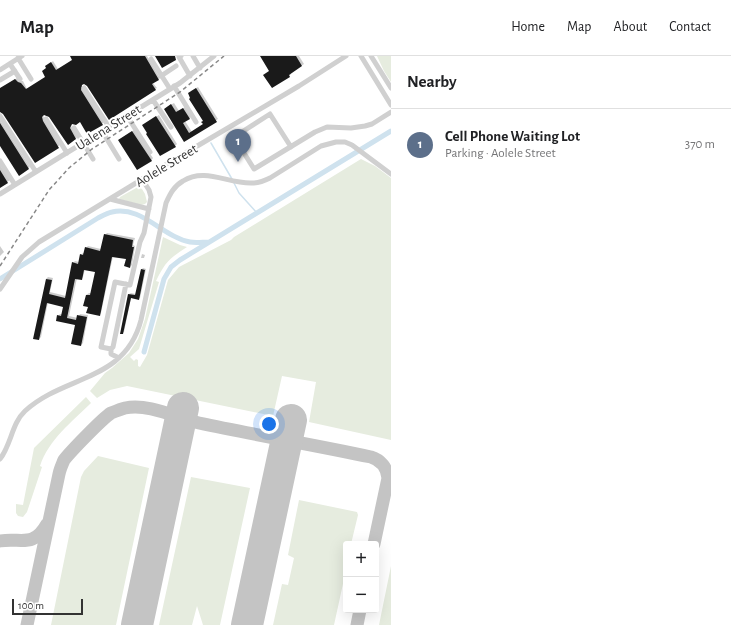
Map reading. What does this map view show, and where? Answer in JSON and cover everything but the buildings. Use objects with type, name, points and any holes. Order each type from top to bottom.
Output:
[{"type":"street","points":[[181,56],[179,57],[190,76]]},
{"type":"street","points":[[193,56],[200,68]]},
{"type":"street","name":"Ualena Street","points":[[0,194],[172,88],[190,76],[214,56]]},
{"type":"street","name":"Aolele Street","points":[[0,290],[18,262],[39,242],[346,56]]},
{"type":"street","points":[[361,56],[391,105]]},
{"type":"street","points":[[371,56],[391,88]]},
{"type":"street","points":[[0,70],[20,57],[31,79]]},
{"type":"street","points":[[151,59],[161,76],[172,88],[196,122]]},
{"type":"street","points":[[10,64],[20,79]]},
{"type":"street","points":[[161,76],[176,66]]},
{"type":"street","points":[[0,80],[15,71]]},
{"type":"street","points":[[84,88],[109,127]]},
{"type":"street","points":[[152,100],[171,128]]},
{"type":"street","points":[[291,147],[270,114],[234,137],[254,169],[291,147],[315,132],[327,127],[351,128],[365,126],[372,124],[391,112]]},
{"type":"street","points":[[0,116],[36,172]]},
{"type":"street","points":[[127,116],[150,152]]},
{"type":"street","points":[[46,118],[67,153]]},
{"type":"street","points":[[74,128],[93,159]]},
{"type":"street","points":[[102,131],[119,159]]},
{"type":"street","points":[[0,459],[21,416],[27,409],[50,395],[106,368],[118,358],[133,341],[140,325],[166,203],[170,193],[177,185],[194,176],[203,175],[253,183],[265,180],[327,144],[336,142],[349,144],[391,174]]},
{"type":"street","points":[[0,161],[15,185]]},
{"type":"street","points":[[111,349],[101,347],[115,282],[130,285],[149,209],[150,193],[142,179]]},
{"type":"street","points":[[110,199],[149,209]]},
{"type":"street","points":[[118,358],[111,354],[111,349],[113,346],[126,284]]},
{"type":"shaded area","points":[[377,56],[391,56],[391,82],[384,71]]},
{"type":"shaded area","points":[[361,159],[375,166],[391,178],[391,440],[309,422],[316,382],[282,376],[273,416],[127,386],[110,390],[97,398],[90,391],[105,373],[129,353],[138,339],[145,319],[163,237],[187,247],[168,261],[156,281],[159,282],[139,349],[130,357],[134,361],[136,359],[138,360],[138,366],[140,367],[147,355],[168,280],[179,267],[231,240]]},
{"type":"shaded area","points":[[138,187],[142,189],[145,194],[147,202],[145,204],[141,205],[119,199],[120,197]]},
{"type":"shaded area","points":[[86,397],[91,403],[49,447],[40,466],[42,467],[27,512],[23,517],[18,516],[16,513],[16,504],[23,505],[34,448]]},
{"type":"shaded area","points":[[98,456],[149,468],[116,625],[51,625],[81,477],[84,471]]},
{"type":"shaded area","points":[[191,477],[250,488],[220,625],[203,625],[197,606],[192,625],[159,625]]},
{"type":"shaded area","points":[[299,500],[357,512],[358,515],[352,541],[343,541],[343,584],[334,625],[273,625],[282,584],[288,585],[294,558],[288,555]]},
{"type":"shaded area","points":[[391,566],[391,625],[379,625]]},
{"type":"waterway","points":[[144,352],[164,279],[171,267],[180,260],[391,131]]},
{"type":"waterway","points":[[211,143],[232,179]]},
{"type":"waterway","points":[[234,183],[239,193],[257,213]]},
{"type":"waterway","points":[[0,279],[98,218],[112,212],[123,211],[133,213],[180,239],[190,242],[209,242]]},
{"type":"taxiway","points":[[27,625],[60,469],[64,460],[107,416],[125,408],[134,407],[153,409],[199,423],[375,458],[383,465],[388,478],[375,541]]},
{"type":"taxiway","points":[[0,541],[26,540],[37,537],[47,524]]},
{"type":"taxiway","points":[[357,625],[359,613]]},
{"type":"runway","points":[[137,625],[183,408]]},
{"type":"runway","points":[[247,625],[291,420]]},
{"type":"railway","points":[[0,266],[49,190],[69,168],[92,149],[180,92],[224,56]]},
{"type":"place","name":"Cell Phone Waiting Lot","points":[[238,162]]}]
